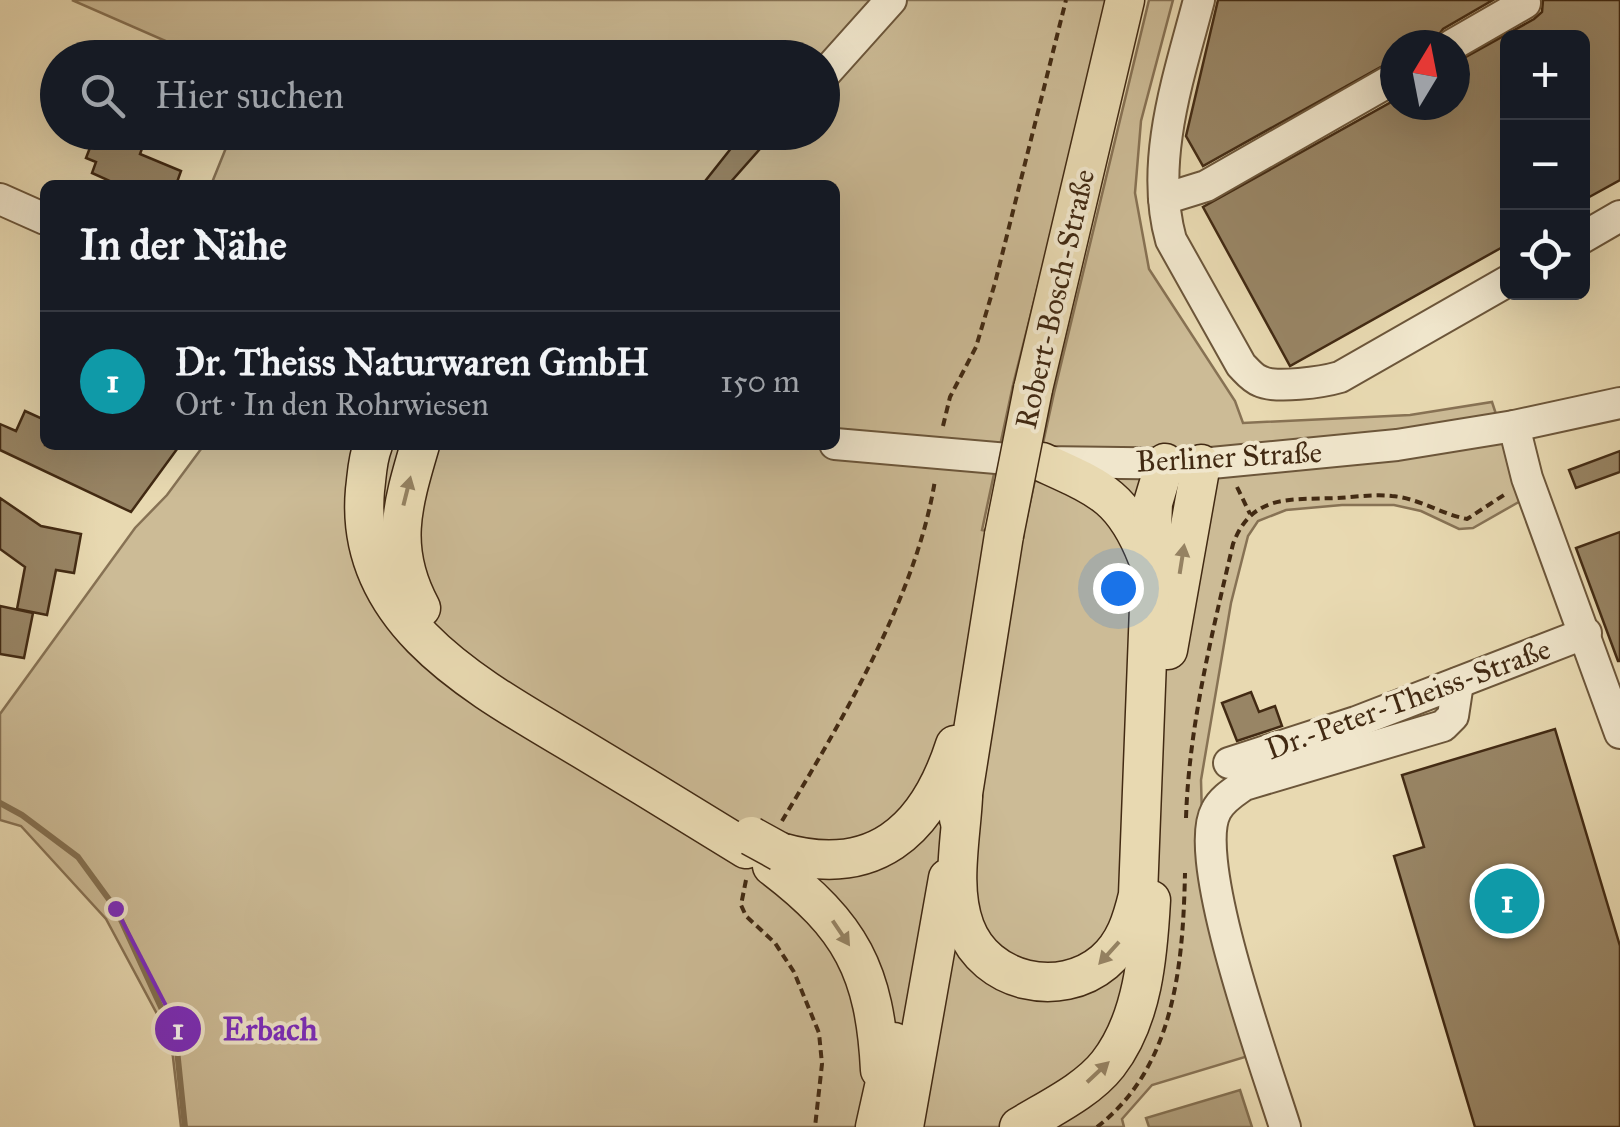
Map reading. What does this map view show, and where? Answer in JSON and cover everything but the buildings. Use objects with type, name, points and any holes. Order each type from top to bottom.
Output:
[{"type":"main road","name":"Robert-Bosch-Straße","points":[[904,1127],[1004,535],[1033,389],[1125,0]]},
{"type":"main road","points":[[369,450],[366,538],[383,584],[408,625],[475,684],[761,853],[842,860],[873,853],[899,839],[913,826],[940,786],[971,690]]},
{"type":"main road","points":[[418,450],[404,497],[399,538],[407,582],[424,613],[480,667],[761,853],[812,896],[840,928],[860,964],[874,1002],[880,1076],[874,1127]]},
{"type":"main road","points":[[1042,462],[1114,500],[1133,522],[1150,565]]},
{"type":"main road","points":[[962,797],[958,902],[966,930],[984,957],[1011,976],[1045,982],[1082,978],[1108,959],[1130,928],[1138,895],[1150,655],[1152,503],[1183,463]]},
{"type":"main road","points":[[1018,1127],[1067,1098],[1106,1067],[1128,1032],[1139,994],[1149,936],[1167,655],[1189,516],[1183,463]]},
{"type":"main road","name":"Robert-Bosch-Straße","points":[[874,1127],[992,600]]},
{"type":"street","points":[[840,57],[892,0]]},
{"type":"street","points":[[1199,0],[1170,111],[1164,200],[1170,240],[1242,365],[1264,384],[1340,377],[1500,286]]},
{"type":"street","points":[[1470,35],[1525,4]]},
{"type":"street","points":[[1164,200],[1206,186],[1380,87]]},
{"type":"street","points":[[0,200],[40,217]]},
{"type":"street","points":[[1590,233],[1620,216]]},
{"type":"street","name":"Berliner Straße","points":[[840,444],[1042,462],[1183,463],[1397,446],[1620,403]]},
{"type":"street","points":[[1514,426],[1527,478],[1620,732]]},
{"type":"street","name":"Dr.-Peter-Theiss-Straße","points":[[1230,763],[1356,722],[1586,633]]},
{"type":"street","points":[[1285,1127],[1215,891],[1211,844],[1216,811],[1227,796],[1244,785],[1443,726],[1453,716],[1458,683]]},
{"type":"path","points":[[815,1127],[822,1064],[819,1032],[794,972],[775,943],[746,916],[741,905],[761,853],[851,698],[894,611],[927,516],[950,397],[976,347],[995,283],[1066,0]]},
{"type":"path","points":[[1186,818],[1199,698],[1233,544],[1240,525],[1250,514],[1283,500],[1392,496],[1466,519],[1527,478]]},
{"type":"path","points":[[1097,1127],[1118,1111],[1144,1078],[1163,1038],[1184,937],[1185,858]]},
{"type":"shaded area","points":[[72,0],[1110,0],[1013,385],[982,530],[1022,539],[1149,0],[1173,0],[1141,121],[1135,193],[1149,269],[1235,401],[1243,423],[1410,415],[1492,402],[1524,499],[1473,528],[1459,529],[1421,511],[1394,505],[1342,505],[1286,510],[1258,521],[1248,536],[1231,603],[1201,780],[1204,892],[1255,1054],[1152,1085],[1122,1119],[1124,1127],[181,1127],[171,1040],[106,919],[21,826],[0,820],[0,714],[135,528],[167,495],[200,450],[840,450],[840,180],[213,180],[225,150],[840,150],[840,40],[163,40]]},
{"type":"shaded area","points":[[1240,1090],[1252,1127],[1149,1127],[1146,1118]]},
{"type":"waterway","points":[[0,803],[78,857],[116,909],[176,1040],[185,1127]]},
{"type":"place","name":"Dr. Theiss Naturwaren GmbH","points":[[1507,901]]},
{"type":"place","name":"Erbach","points":[[116,909]]}]
